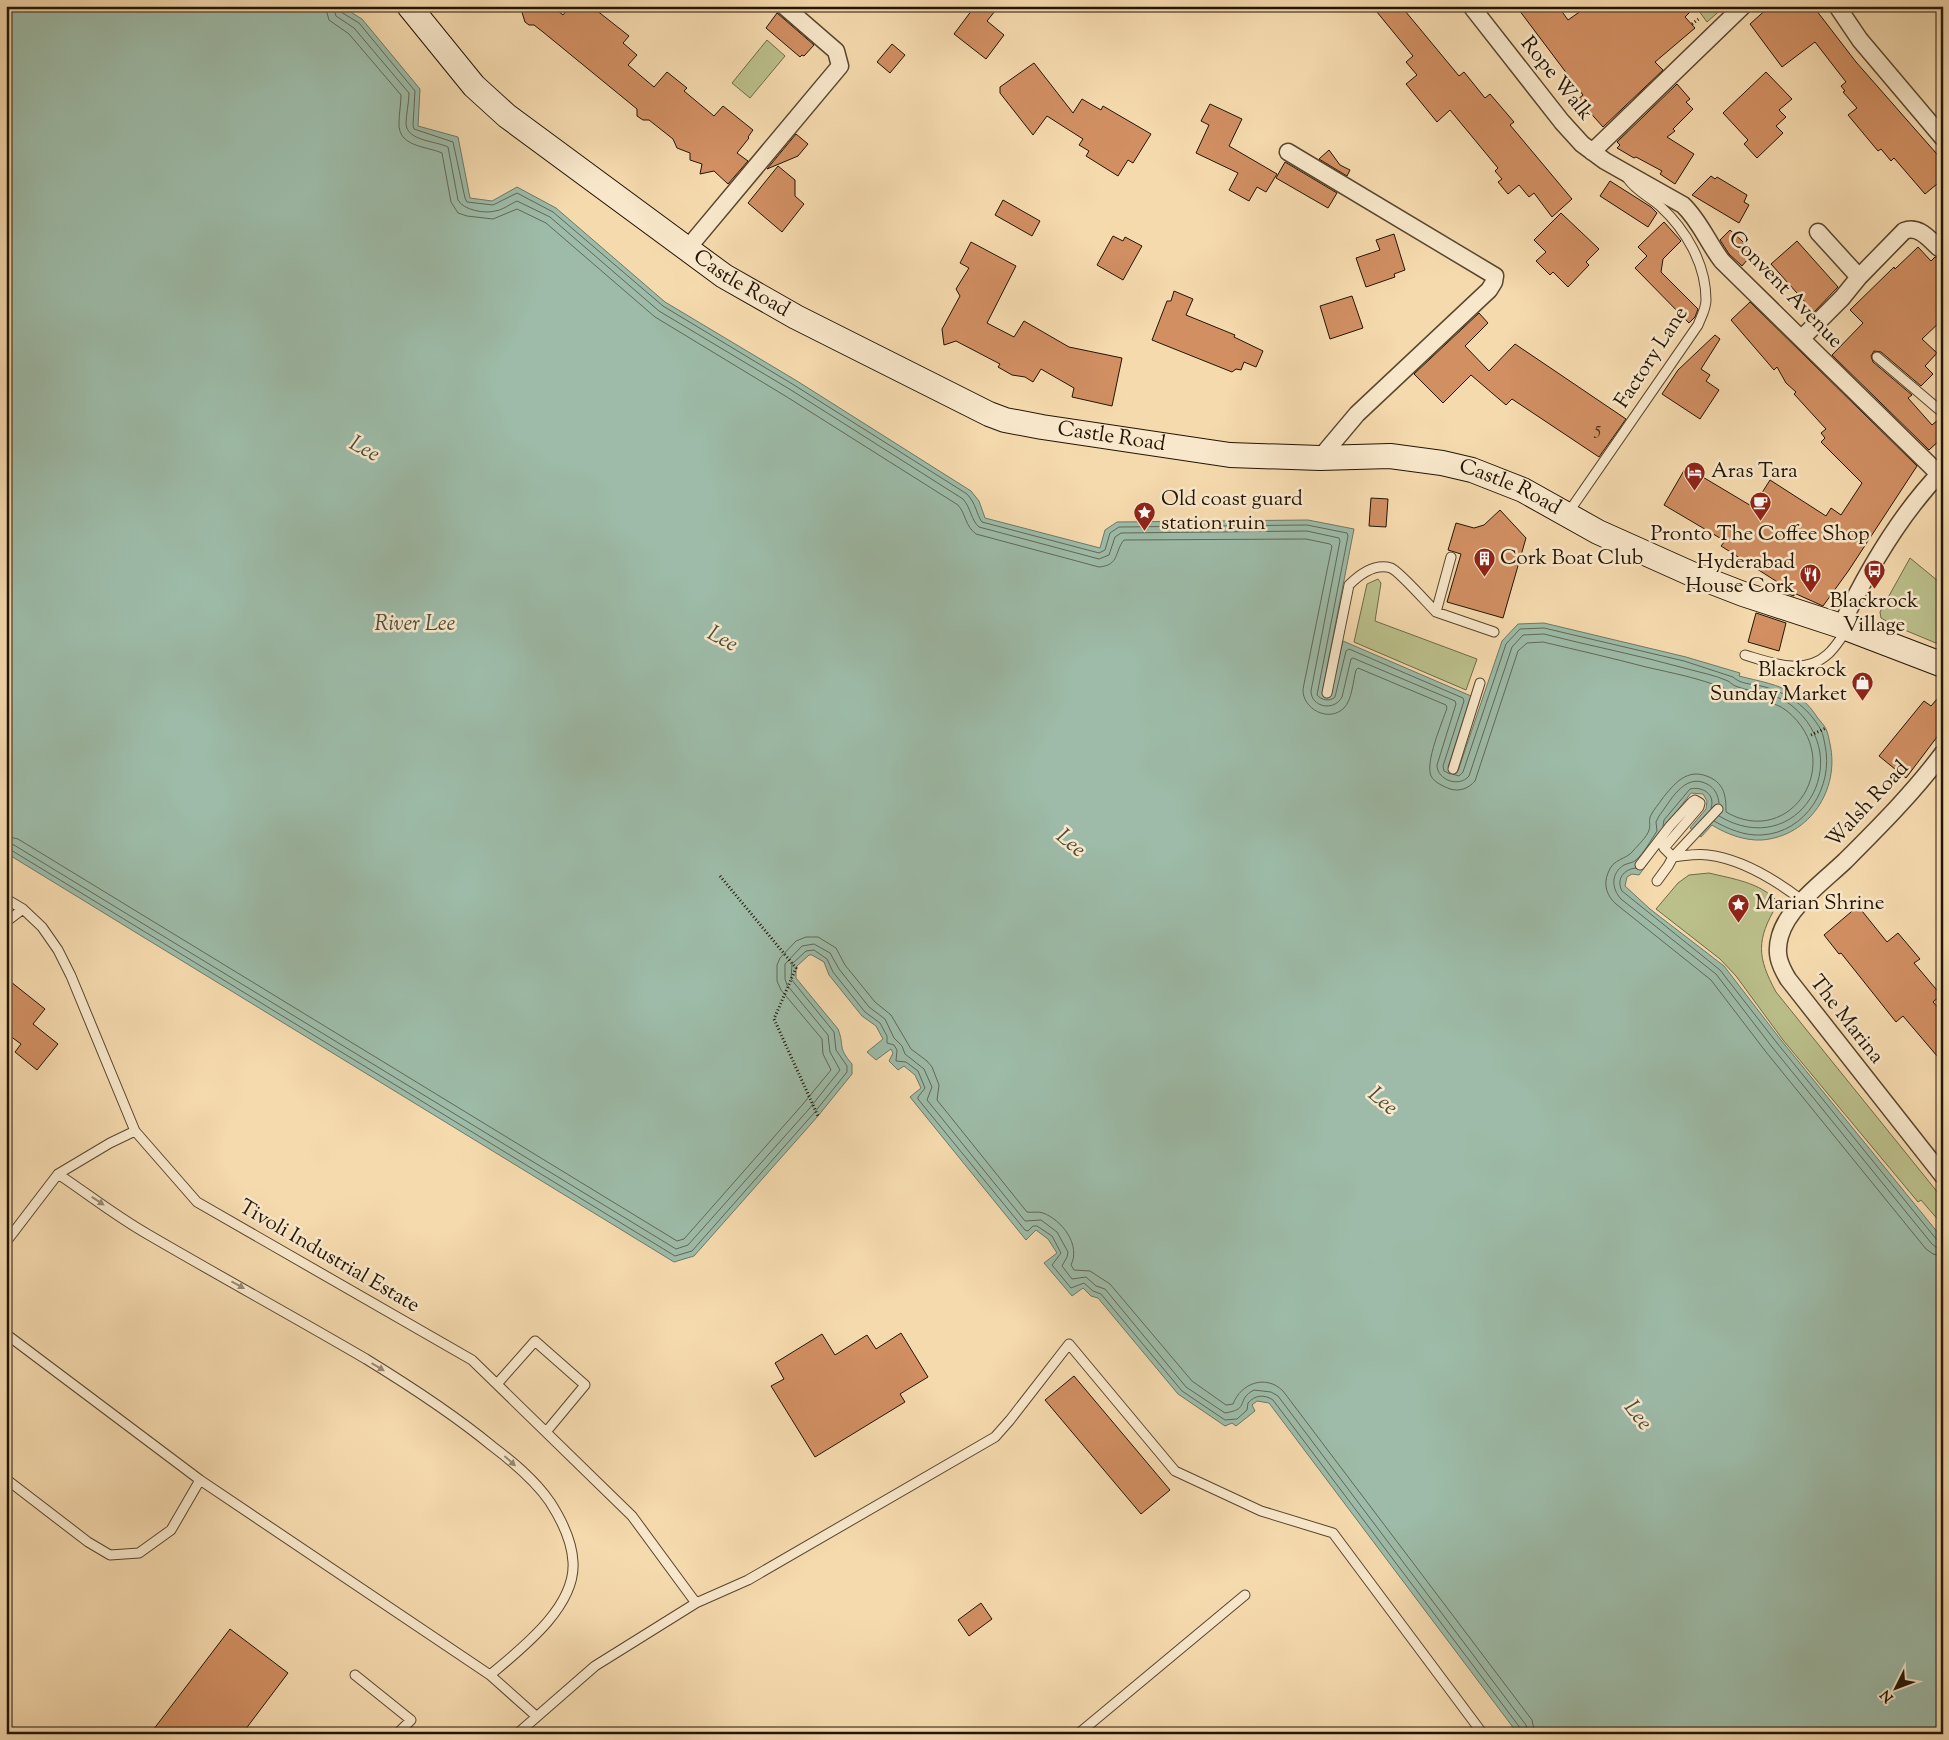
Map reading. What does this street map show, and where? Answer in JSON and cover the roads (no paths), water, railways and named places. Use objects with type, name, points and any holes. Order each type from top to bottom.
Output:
[{"type":"main road","name":"Castle Road","points":[[409,6],[474,86],[507,116],[724,276],[760,298],[988,414],[1005,420],[1042,427],[1230,455],[1320,458],[1390,456],[1442,462],[1503,481],[1631,548],[1694,575],[1743,594],[1844,627],[1943,665]]},
{"type":"street","points":[[687,249],[840,66],[836,51],[784,6]]},
{"type":"street","name":"Rope Walk","points":[[1471,6],[1562,122],[1592,152]]},
{"type":"street","points":[[1592,152],[1743,6]]},
{"type":"street","points":[[1837,6],[1860,40],[1943,138]]},
{"type":"street","points":[[1288,152],[1495,276],[1489,290],[1357,414],[1320,458]]},
{"type":"street","name":"Convent Avenue","points":[[1592,152],[1670,196],[1693,214],[1711,247],[1722,261],[1941,472]]},
{"type":"street","points":[[1802,338],[1904,231],[1909,229],[1921,232],[1938,248]]},
{"type":"street","points":[[1818,232],[1859,277]]},
{"type":"street","points":[[1844,627],[1866,576],[1901,522],[1941,472]]},
{"type":"street","name":"Walsh Road","points":[[1821,883],[1915,788],[1943,753]]},
{"type":"street","name":"The Marina","points":[[1821,883],[1787,920],[1780,934],[1776,951],[1780,966],[1810,1008],[1943,1176]]},
{"type":"lane","name":"Factory Lane","points":[[1567,515],[1698,326],[1706,300],[1701,271],[1684,232],[1664,210],[1628,181],[1624,171]]},
{"type":"lane","points":[[1876,357],[1943,414]]},
{"type":"lane","points":[[1436,612],[1451,557]]},
{"type":"lane","points":[[1327,693],[1349,585],[1367,571],[1380,567],[1392,568],[1436,612],[1494,632]]},
{"type":"lane","points":[[1745,655],[1790,667],[1807,665],[1826,656],[1844,627]]},
{"type":"lane","points":[[1453,769],[1480,683]]},
{"type":"lane","points":[[1640,865],[1670,826],[1695,800],[1700,803],[1699,807],[1664,848],[1673,857]]},
{"type":"lane","points":[[1657,881],[1673,857],[1718,808]]},
{"type":"lane","points":[[1673,857],[1707,854],[1728,859],[1789,890],[1803,901]]},
{"type":"lane","name":"Tivoli Industrial Estate","points":[[6,899],[23,909],[42,927],[58,950],[72,976],[135,1131],[197,1202],[472,1360],[632,1516],[696,1603]]},
{"type":"lane","points":[[6,922],[23,909]]},
{"type":"lane","points":[[6,1242],[58,1174],[135,1131]]},
{"type":"lane","points":[[58,1174],[146,1233],[293,1316],[406,1383],[447,1410],[510,1460],[550,1502],[562,1524],[573,1561],[573,1574],[566,1595],[551,1617],[519,1650],[490,1675]]},
{"type":"lane","points":[[6,1334],[200,1480],[490,1675],[536,1716]]},
{"type":"lane","points":[[497,1384],[534,1341],[585,1384],[546,1432]]},
{"type":"lane","points":[[518,1734],[536,1716],[595,1666],[696,1603],[748,1580],[995,1437],[1070,1344],[1175,1471],[1261,1511],[1333,1533],[1483,1734]]},
{"type":"lane","points":[[6,1479],[88,1542],[110,1555],[139,1552],[171,1530],[200,1480]]},
{"type":"lane","points":[[1078,1734],[1245,1595]]},
{"type":"lane","points":[[355,1675],[411,1720],[397,1734]]},
{"type":"water","name":"River Lee","points":[[6,6],[341,6],[362,19],[420,89],[418,126],[458,137],[470,198],[492,201],[517,187],[556,208],[665,302],[797,381],[971,491],[979,501],[985,518],[1100,548],[1105,530],[1117,522],[1308,520],[1354,529],[1322,693],[1330,695],[1343,641],[1471,696],[1448,767],[1458,771],[1502,641],[1518,624],[1544,623],[1686,657],[1740,673],[1739,676],[1776,685],[1802,699],[1826,729],[1832,761],[1826,793],[1818,807],[1807,820],[1794,830],[1779,837],[1762,840],[1736,836],[1712,825],[1701,837],[1690,828],[1706,809],[1707,801],[1703,794],[1691,793],[1667,824],[1673,829],[1639,875],[1632,874],[1627,877],[1625,886],[1650,909],[1724,966],[1781,1040],[1943,1239],[1943,1734],[1518,1734],[1269,1403],[1257,1401],[1252,1405],[1255,1411],[1236,1426],[1232,1423],[1225,1426],[1178,1394],[1098,1298],[1091,1296],[1083,1288],[1072,1296],[1044,1263],[1057,1253],[1048,1239],[1036,1230],[1026,1240],[910,1097],[921,1088],[915,1075],[904,1066],[898,1070],[889,1061],[893,1053],[891,1049],[876,1060],[867,1052],[883,1039],[876,1026],[862,1016],[829,975],[824,962],[812,955],[809,955],[796,967],[796,978],[838,1029],[843,1050],[852,1064],[852,1074],[818,1116],[694,1256],[674,1262],[6,853]]},
{"type":"place","name":"Aras Tara","points":[[1695,491]]},
{"type":"place","name":"Pronto The Coffee Shop","points":[[1760,522]]},
{"type":"place","name":"Old coast guard station ruin","points":[[1145,531]]},
{"type":"place","name":"Cork Boat Club","points":[[1484,578]]},
{"type":"place","name":"Blackrock Village","points":[[1874,589]]},
{"type":"place","name":"Hyderabad House Cork","points":[[1811,594]]},
{"type":"place","name":"Blackrock Sunday Market","points":[[1863,702]]},
{"type":"place","name":"Marian Shrine","points":[[1739,923]]},
{"type":"water label","name":"Lee","points":[[364,450]]},
{"type":"water label","name":"Lee","points":[[722,640]]},
{"type":"water label","name":"Lee","points":[[1070,844]]},
{"type":"water label","name":"Lee","points":[[1382,1102]]},
{"type":"water label","name":"Lee","points":[[1637,1416]]}]
